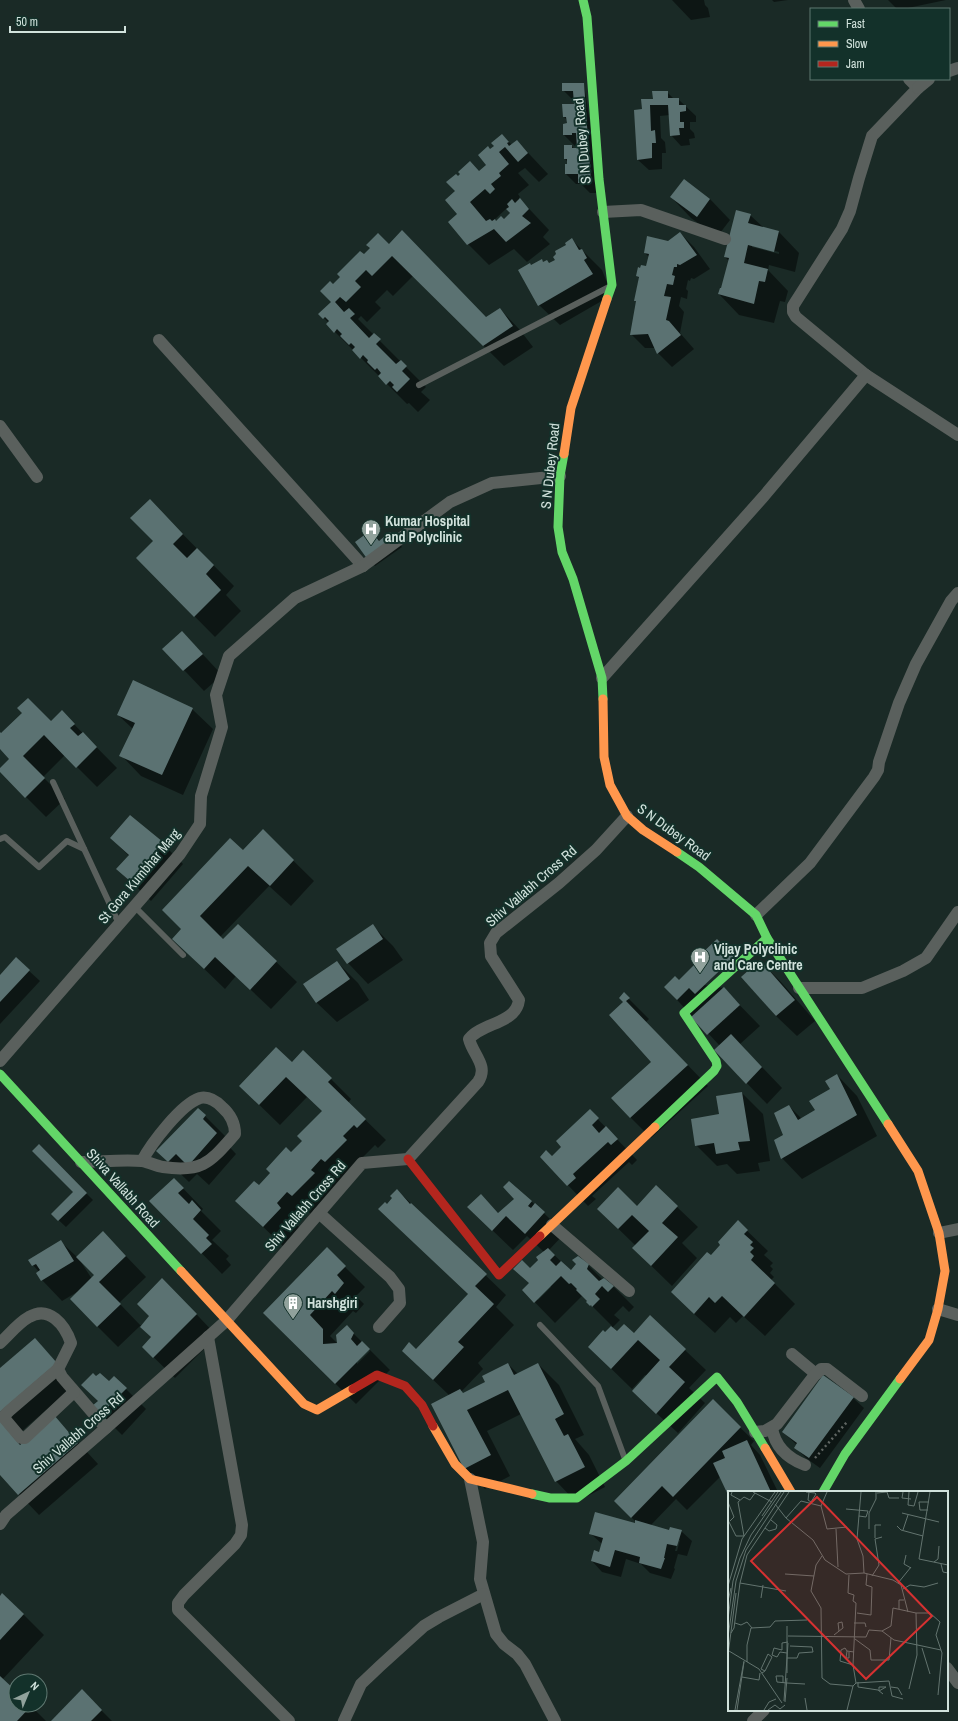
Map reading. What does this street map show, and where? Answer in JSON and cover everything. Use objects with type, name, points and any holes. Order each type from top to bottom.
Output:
[{"type":"street","name":"S N Dubey Road","points":[[582,0],[587,17],[599,179],[612,285],[571,408],[560,476],[558,527],[562,552],[573,579],[602,678],[604,757],[610,785],[627,816],[643,830],[699,867],[756,915],[767,938],[918,1172],[939,1233],[945,1271],[938,1309],[929,1340],[845,1454],[824,1491]]},
{"type":"street","points":[[909,80],[918,88]]},
{"type":"street","points":[[928,80],[918,88],[872,136],[850,211],[842,229],[793,306],[793,312],[796,317],[866,375],[958,435]]},
{"type":"street","points":[[603,212],[641,210],[725,239]]},
{"type":"street","points":[[159,340],[363,566]]},
{"type":"street","points":[[602,678],[764,496],[866,375]]},
{"type":"street","points":[[0,426],[37,477]]},
{"type":"street","name":"St Gora Kumbhar Marg","points":[[0,1061],[180,854],[200,824],[201,796],[222,727],[216,694],[229,656],[295,598],[363,566],[450,502],[492,483],[560,476]]},
{"type":"street","points":[[756,915],[810,863],[874,777],[878,770],[879,762],[898,703],[916,664],[951,601],[958,593]]},
{"type":"street","name":"Shiv Vallabh Cross Rd","points":[[2,1517],[106,1428],[226,1321],[362,1164],[408,1159],[483,1075],[483,1069],[469,1039],[474,1033],[512,1015],[518,1007],[519,1000],[491,956],[490,943],[496,933],[559,883],[596,850],[627,816]]},
{"type":"street","points":[[799,988],[862,988],[903,971],[926,958],[958,912]]},
{"type":"street","points":[[408,1159],[499,1275],[714,1071],[717,1066],[716,1061],[684,1016],[684,1012],[767,938]]},
{"type":"street","name":"Shiva Vallabh Road","points":[[0,1074],[304,1404],[316,1410],[376,1375],[405,1386],[422,1405],[440,1441],[455,1464],[470,1479]]},
{"type":"street","points":[[81,1162],[142,1161],[162,1167],[188,1168],[203,1166],[219,1152],[235,1134],[232,1119],[223,1107],[215,1101],[208,1098],[201,1098],[183,1111],[162,1132],[150,1147],[142,1161]]},
{"type":"street","points":[[319,1213],[390,1277],[399,1289],[400,1303],[379,1327]]},
{"type":"street","points":[[552,1225],[629,1291]]},
{"type":"street","points":[[939,1233],[958,1229]]},
{"type":"street","points":[[938,1309],[958,1315]]},
{"type":"street","points":[[0,1343],[29,1317],[37,1314],[49,1314],[58,1321],[68,1333],[71,1343],[58,1369],[5,1415],[5,1419],[21,1438],[25,1438],[74,1392]]},
{"type":"street","points":[[208,1337],[242,1530],[241,1535],[234,1544],[184,1595],[178,1603],[178,1610],[289,1721]]},
{"type":"street","points":[[792,1354],[816,1374]]},
{"type":"street","points":[[58,1369],[62,1377],[74,1392],[106,1428]]},
{"type":"street","points":[[755,1432],[765,1431],[777,1424],[816,1374],[821,1370],[827,1369],[862,1396]]},
{"type":"street","points":[[555,1721],[525,1664],[496,1634],[480,1579],[483,1542],[470,1479],[550,1498],[577,1498],[626,1461],[717,1377],[737,1402],[790,1491]]},
{"type":"street","points":[[772,1428],[773,1436],[783,1453],[805,1465]]},
{"type":"street","points":[[344,1721],[361,1684],[424,1626],[484,1594]]},
{"type":"street","points":[[948,1669],[958,1683]]},
{"type":"street","points":[[753,1721],[763,1711]]},
{"type":"lane","points":[[419,385],[612,285]]},
{"type":"lane","points":[[53,782],[119,924]]},
{"type":"lane","points":[[0,839],[5,836],[39,867],[66,841],[84,849]]},
{"type":"lane","points":[[134,906],[183,955]]},
{"type":"lane","points":[[540,1324],[598,1386],[621,1452],[626,1461]]},
{"type":"path","points":[[805,1465],[812,1462],[849,1420]]},
{"type":"building","points":[[562,83],[584,83],[591,182],[578,183],[578,174],[565,174],[565,164],[567,164],[567,159],[564,159],[564,145],[572,145],[572,148],[577,148],[576,133],[572,133],[572,135],[563,135],[563,124],[567,123],[566,117],[563,117],[562,104],[574,104],[573,91],[562,91]]},
{"type":"building","points":[[652,91],[668,91],[668,98],[679,98],[679,105],[686,105],[686,111],[680,112],[680,122],[684,122],[684,128],[679,128],[680,135],[670,136],[668,105],[650,105],[651,131],[655,130],[656,143],[652,143],[652,158],[637,160],[634,110],[642,109],[641,99],[653,99]]},
{"type":"building","points":[[502,134],[509,142],[507,143],[509,146],[517,140],[528,153],[518,162],[505,147],[499,152],[509,164],[499,173],[501,176],[491,184],[495,189],[490,194],[485,189],[470,202],[486,221],[490,219],[492,221],[495,219],[496,221],[501,216],[504,219],[510,213],[506,209],[509,207],[507,204],[512,199],[515,203],[520,198],[529,209],[522,216],[531,223],[506,242],[494,229],[467,245],[448,222],[457,214],[445,200],[455,191],[446,182],[456,174],[458,176],[460,174],[458,172],[470,161],[479,171],[486,165],[478,155],[488,146],[490,149],[494,146],[491,143]]},
{"type":"building","points":[[684,179],[710,199],[697,217],[670,197]]},
{"type":"building","points":[[736,210],[751,214],[748,223],[779,231],[774,252],[748,245],[744,263],[768,269],[765,282],[759,281],[754,304],[718,294],[729,258],[724,257]]},
{"type":"building","points":[[402,230],[486,317],[500,308],[513,326],[483,346],[392,256],[372,276],[366,270],[355,281],[361,287],[346,302],[340,297],[335,302],[344,312],[349,308],[355,314],[350,318],[369,338],[374,333],[381,339],[376,344],[396,364],[401,360],[407,366],[402,371],[410,379],[397,392],[392,387],[394,385],[390,381],[386,385],[378,376],[381,373],[377,368],[375,370],[367,362],[368,360],[363,355],[360,359],[352,350],[355,347],[351,343],[349,345],[340,336],[342,334],[337,329],[334,333],[326,324],[329,321],[325,317],[323,319],[318,314],[331,302],[320,291],[330,281],[333,284],[340,277],[337,274],[360,251],[364,254],[370,248],[366,245],[378,233],[389,244]]},
{"type":"building","points":[[680,232],[697,255],[680,265],[677,264],[677,267],[674,267],[672,275],[675,276],[673,285],[667,284],[664,296],[671,297],[666,320],[669,321],[681,335],[657,354],[648,334],[630,335],[636,301],[634,301],[639,277],[636,276],[638,267],[640,268],[641,265],[646,266],[649,254],[644,253],[647,236],[668,241]]},
{"type":"building","points":[[572,238],[579,250],[582,249],[587,258],[584,260],[593,274],[538,306],[518,270],[530,263],[531,265],[542,259],[543,262],[547,260],[549,263],[555,260],[553,257],[556,254],[555,251],[566,245],[565,243]]},
{"type":"building","points":[[150,499],[183,534],[173,544],[187,558],[197,548],[214,565],[206,574],[221,590],[194,617],[136,558],[153,541],[130,518]]},
{"type":"building","points":[[371,530],[379,541],[390,532],[396,539],[368,560],[355,542]]},
{"type":"building","points":[[182,631],[203,654],[183,671],[162,649]]},
{"type":"building","points":[[133,680],[193,708],[162,775],[119,756],[135,723],[117,715]]},
{"type":"building","points":[[28,698],[51,721],[62,710],[75,724],[70,728],[78,736],[83,732],[97,747],[76,768],[44,735],[23,756],[45,778],[25,798],[0,772],[0,768],[9,759],[0,749],[0,732],[1,733],[22,713],[17,708]]},
{"type":"building","points":[[130,815],[163,842],[130,881],[116,869],[129,855],[110,838]]},
{"type":"building","points":[[263,829],[294,860],[270,886],[248,866],[200,916],[223,939],[238,924],[277,961],[250,990],[215,957],[204,969],[172,939],[181,929],[162,910],[230,838],[243,850]]},
{"type":"building","points":[[373,924],[383,939],[347,964],[336,949]]},
{"type":"building","points":[[717,939],[734,957],[695,994],[689,988],[677,1000],[664,987],[675,976],[679,980],[701,958],[699,956]]},
{"type":"building","points":[[16,957],[30,970],[0,1002],[0,975]]},
{"type":"building","points":[[760,960],[795,1000],[776,1016],[741,977]]},
{"type":"building","points":[[337,961],[350,979],[316,1003],[303,984]]},
{"type":"building","points":[[724,987],[740,1005],[707,1035],[691,1017]]},
{"type":"building","points":[[624,992],[630,998],[626,1001],[688,1065],[630,1118],[611,1098],[651,1062],[609,1015],[623,1002],[619,998]]},
{"type":"building","points":[[731,1034],[762,1067],[746,1084],[714,1050]]},
{"type":"building","points":[[276,1047],[292,1062],[303,1050],[332,1078],[328,1082],[366,1119],[357,1128],[354,1125],[343,1136],[347,1140],[325,1162],[321,1159],[311,1170],[315,1173],[292,1196],[287,1192],[277,1203],[281,1208],[263,1227],[235,1201],[254,1181],[259,1185],[270,1173],[266,1169],[286,1147],[291,1152],[302,1141],[297,1136],[322,1111],[286,1077],[259,1105],[239,1086]]},
{"type":"building","points":[[837,1074],[857,1115],[781,1159],[774,1140],[783,1135],[774,1113],[789,1105],[798,1120],[815,1110],[809,1101],[830,1089],[825,1081]]},
{"type":"building","points":[[742,1092],[750,1141],[738,1142],[740,1150],[716,1154],[714,1143],[695,1146],[691,1119],[719,1114],[716,1096]]},
{"type":"building","points":[[198,1108],[206,1115],[203,1119],[217,1133],[188,1166],[176,1154],[168,1162],[156,1151]]},
{"type":"building","points":[[590,1109],[599,1118],[592,1125],[599,1133],[606,1126],[618,1139],[611,1145],[608,1142],[573,1174],[576,1178],[567,1186],[540,1157],[546,1150],[552,1156],[561,1147],[556,1141]]},
{"type":"building","points":[[39,1144],[87,1193],[58,1221],[51,1214],[73,1192],[32,1151]]},
{"type":"building","points":[[174,1178],[184,1188],[178,1193],[189,1204],[192,1200],[201,1210],[193,1219],[209,1235],[206,1238],[212,1244],[201,1254],[149,1201]]},
{"type":"building","points":[[509,1181],[532,1201],[528,1206],[531,1208],[535,1203],[545,1212],[525,1234],[506,1216],[492,1231],[467,1207],[481,1194],[498,1213],[514,1199],[503,1187]]},
{"type":"building","points":[[656,1185],[678,1206],[662,1223],[678,1237],[651,1266],[632,1248],[649,1231],[632,1215],[618,1229],[597,1209],[618,1187],[637,1206]]},
{"type":"building","points":[[397,1189],[410,1204],[411,1203],[487,1274],[475,1286],[494,1304],[458,1342],[464,1347],[433,1380],[402,1351],[409,1342],[416,1349],[468,1294],[378,1209],[385,1202],[387,1204],[392,1198],[390,1196]]},
{"type":"building","points":[[738,1220],[748,1230],[744,1234],[753,1242],[750,1245],[754,1248],[750,1252],[754,1256],[751,1260],[775,1283],[744,1317],[722,1296],[715,1303],[709,1297],[694,1314],[671,1292],[707,1252],[711,1255],[720,1245],[718,1242]]},
{"type":"building","points":[[103,1231],[126,1256],[99,1282],[121,1304],[97,1327],[70,1299],[94,1275],[76,1257]]},
{"type":"building","points":[[61,1240],[74,1261],[41,1281],[36,1273],[40,1270],[36,1264],[32,1266],[28,1260]]},
{"type":"building","name":"Harshgiri","points":[[327,1247],[346,1266],[337,1275],[344,1283],[335,1294],[332,1291],[310,1315],[323,1329],[323,1344],[337,1343],[336,1335],[347,1325],[354,1333],[351,1339],[357,1346],[362,1341],[370,1349],[335,1384],[263,1313]]},
{"type":"building","points":[[548,1248],[555,1255],[550,1260],[556,1266],[561,1261],[571,1270],[576,1264],[572,1260],[578,1256],[589,1264],[587,1269],[599,1281],[604,1278],[614,1286],[608,1292],[602,1286],[595,1294],[600,1299],[592,1307],[586,1302],[587,1301],[571,1283],[569,1284],[561,1276],[534,1303],[522,1290],[529,1283],[513,1269],[522,1260],[530,1268],[538,1260],[536,1257]]},
{"type":"building","points":[[162,1278],[197,1314],[153,1358],[142,1347],[151,1337],[140,1327],[149,1316],[137,1304]]},
{"type":"building","points":[[650,1315],[686,1349],[669,1367],[685,1382],[656,1414],[632,1391],[660,1360],[638,1340],[611,1369],[588,1347],[603,1330],[605,1332],[611,1326],[617,1331],[624,1324],[634,1333]]},
{"type":"building","points":[[35,1338],[57,1363],[0,1412],[0,1368]]},
{"type":"building","points":[[508,1363],[514,1375],[538,1363],[564,1414],[555,1419],[564,1436],[568,1434],[585,1467],[555,1482],[508,1390],[467,1410],[491,1455],[464,1469],[431,1404],[460,1389],[463,1393],[485,1382],[482,1376]]},
{"type":"building","points":[[93,1373],[96,1376],[100,1373],[109,1381],[114,1376],[127,1388],[100,1415],[92,1406],[98,1401],[81,1385]]},
{"type":"building","points":[[823,1375],[854,1397],[809,1458],[794,1448],[797,1443],[782,1432]]},
{"type":"building","points":[[713,1399],[741,1427],[673,1497],[662,1486],[631,1518],[614,1501]]},
{"type":"building","points":[[54,1415],[78,1443],[18,1495],[0,1475],[0,1421],[20,1445]]},
{"type":"building","points":[[747,1440],[771,1491],[728,1491],[728,1495],[713,1463],[725,1458],[722,1451]]},
{"type":"building","points":[[595,1512],[635,1523],[635,1520],[669,1530],[670,1527],[682,1530],[677,1546],[667,1544],[665,1558],[661,1569],[639,1563],[640,1557],[615,1550],[610,1567],[591,1561],[594,1550],[599,1552],[603,1538],[589,1534]]},
{"type":"building","points":[[2,1593],[24,1614],[0,1640],[0,1596]]},
{"type":"building","points":[[0,1676],[8,1684],[8,1713],[24,1713],[17,1721],[0,1721]]},
{"type":"building","points":[[82,1689],[102,1710],[91,1721],[51,1721]]},
{"type":"traffic: fast","points":[[583,0],[587,17],[599,179],[612,285],[607,299]]},
{"type":"traffic: fast","points":[[564,454],[560,476],[558,527],[562,552],[573,579],[602,678],[603,699]]},
{"type":"traffic: fast","points":[[677,852],[699,867],[756,915],[767,938],[888,1124]]},
{"type":"traffic: fast","points":[[655,1127],[714,1071],[717,1066],[716,1061],[684,1013],[767,938]]},
{"type":"traffic: fast","points":[[0,1074],[181,1271]]},
{"type":"traffic: fast","points":[[532,1494],[550,1498],[577,1498],[626,1461],[717,1377],[737,1402],[765,1448]]},
{"type":"traffic: fast","points":[[824,1491],[845,1454],[900,1379]]},
{"type":"traffic: slow","points":[[564,454],[571,408],[607,299]]},
{"type":"traffic: slow","points":[[603,699],[604,757],[610,785],[627,816],[643,830],[677,852]]},
{"type":"traffic: slow","points":[[888,1124],[918,1171],[939,1233],[945,1271],[938,1309],[929,1340],[900,1379]]},
{"type":"traffic: slow","points":[[540,1236],[655,1127]]},
{"type":"traffic: slow","points":[[181,1271],[304,1404],[317,1410],[353,1389]]},
{"type":"traffic: slow","points":[[433,1426],[455,1464],[470,1479],[532,1494]]},
{"type":"traffic: slow","points":[[765,1448],[790,1491]]},
{"type":"traffic: jam","points":[[408,1159],[499,1275],[540,1236]]},
{"type":"traffic: jam","points":[[353,1389],[377,1375],[405,1386],[422,1405],[433,1426]]},
{"type":"place","name":"Kumar Hospital and Polyclinic","points":[[371,546]]},
{"type":"place","name":"Vijay Polyclinic and Care Centre","points":[[700,974]]},
{"type":"place","name":"Harshgiri","points":[[293,1320]]}]
